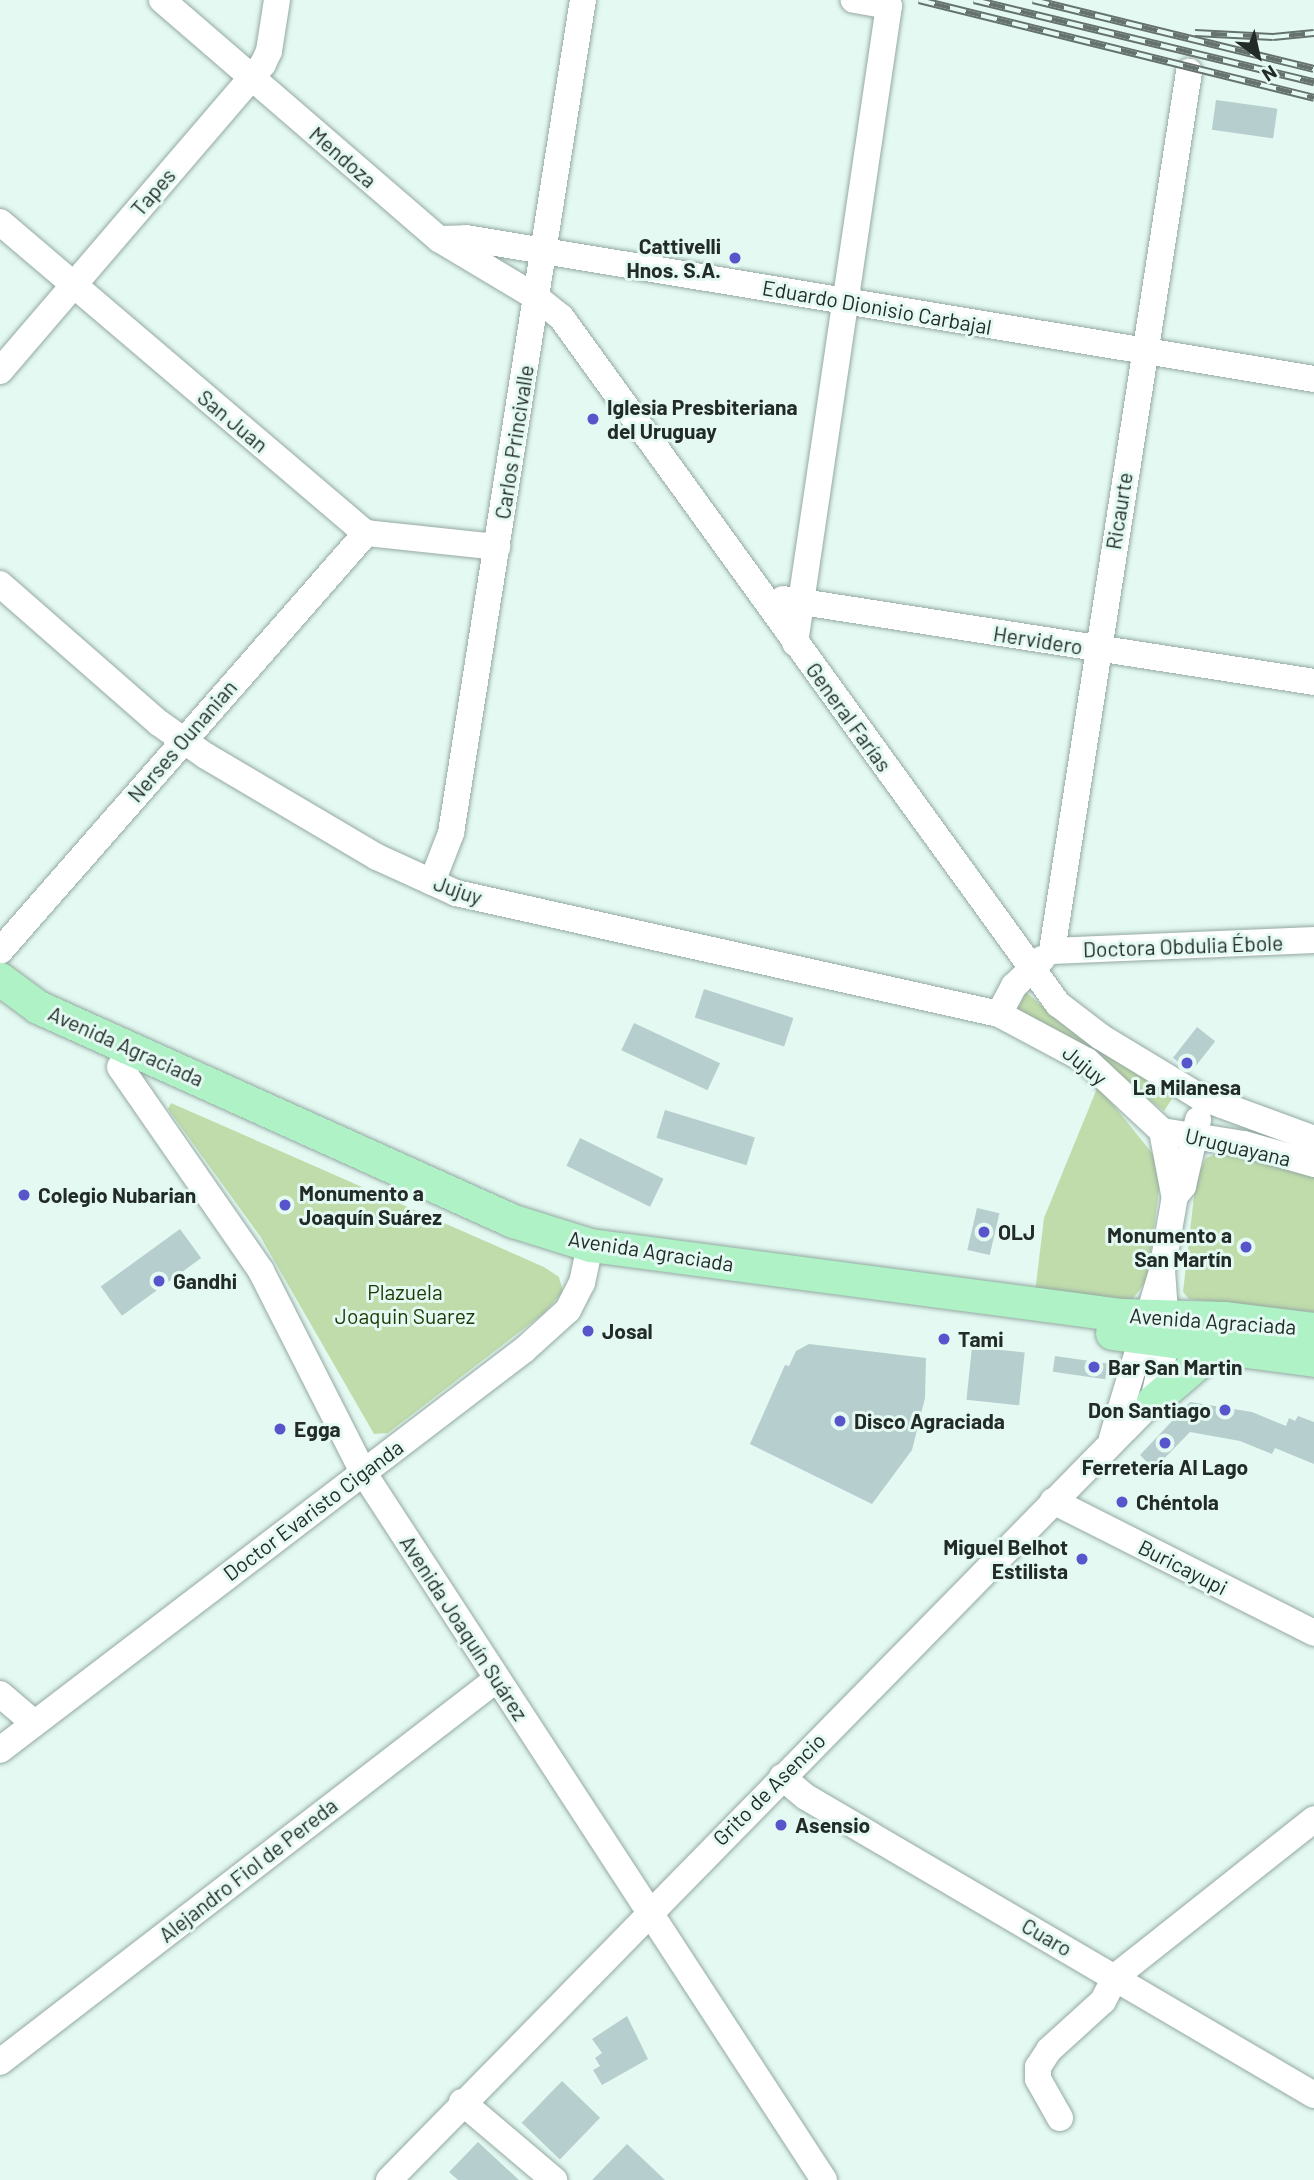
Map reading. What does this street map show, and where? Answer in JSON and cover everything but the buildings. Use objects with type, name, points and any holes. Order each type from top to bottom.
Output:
[{"type":"main road","name":"Avenida Agraciada","points":[[0,979],[38,1007],[588,1254]]},
{"type":"main road","name":"Avenida Agraciada","points":[[0,1004],[40,1030],[513,1245],[1155,1327],[1314,1329]]},
{"type":"main road","name":"Avenida Agraciada","points":[[1155,1327],[1216,1347],[1314,1360]]},
{"type":"main road","points":[[1153,1401],[1216,1347]]},
{"type":"street","name":"Mendoza","points":[[162,0],[439,239],[537,297]]},
{"type":"street","name":"Tapes","points":[[0,371],[251,78],[270,51],[277,0]]},
{"type":"street","name":"Carlos Princivalle","points":[[432,882],[451,833],[583,0]]},
{"type":"street","points":[[796,643],[889,6],[854,0]]},
{"type":"street","name":"Ricaurte","points":[[1052,951],[1189,72]]},
{"type":"street","name":"San Juan","points":[[0,222],[366,533]]},
{"type":"street","name":"Eduardo Dionisio Carbajal","points":[[439,239],[466,238],[1314,379]]},
{"type":"street","name":"General Farías","points":[[537,297],[576,336],[1030,969],[1076,1020],[1200,1097]]},
{"type":"street","points":[[366,533],[497,547]]},
{"type":"street","name":"Nerses Ounanian","points":[[0,951],[182,739],[366,533]]},
{"type":"street","name":"Jujuy","points":[[0,584],[182,739],[377,858],[465,895],[944,1005],[999,1014],[1087,1061],[1162,1131]]},
{"type":"street","name":"Hervidero","points":[[762,595],[1314,682]]},
{"type":"street","name":"Doctora Obdulia Ébole","points":[[1052,951],[1314,940]]},
{"type":"street","points":[[999,1014],[1030,969],[1052,951]]},
{"type":"street","name":"Avenida Joaquín Suárez","points":[[120,1066],[261,1271],[363,1472],[647,1913],[824,2180]]},
{"type":"street","points":[[1153,1401],[1155,1327],[1175,1196],[1162,1131],[1178,1109],[1200,1097]]},
{"type":"street","points":[[1175,1196],[1183,1186],[1197,1135],[1200,1097]]},
{"type":"street","name":"Uruguayana","points":[[1200,1097],[1314,1139]]},
{"type":"street","name":"Uruguayana","points":[[1162,1131],[1197,1135],[1314,1164]]},
{"type":"street","name":"Doctor Evaristo Ciganda","points":[[0,1750],[524,1350],[568,1310],[588,1254]]},
{"type":"street","points":[[1110,1442],[1155,1327]]},
{"type":"street","name":"Grito de Asencio","points":[[388,2180],[647,1913],[1153,1401]]},
{"type":"street","name":"Buricayupi","points":[[1053,1501],[1314,1633]]},
{"type":"street","name":"Alejandro Fiol de Pereda","points":[[0,2062],[497,1679]]},
{"type":"street","points":[[0,1694],[34,1723]]},
{"type":"street","name":"Cuaro","points":[[782,1777],[806,1797],[1314,2095]]},
{"type":"street","points":[[1060,2118],[1038,2079],[1038,2067],[1049,2050],[1103,2001],[1115,1977],[1314,1819]]},
{"type":"street","points":[[463,2102],[554,2180]]},
{"type":"green space","points":[[1026,992],[1056,1018],[1174,1096],[1164,1111],[1064,1034],[1017,1010]]},
{"type":"green space","points":[[1098,1086],[1156,1158],[1161,1175],[1147,1280],[1131,1301],[1035,1293],[1044,1218]]},
{"type":"green space","name":"Plazuela Joaquin Suarez","points":[[171,1103],[544,1267],[559,1277],[563,1292],[544,1313],[388,1433],[374,1434],[260,1236],[168,1109]]},
{"type":"green space","points":[[1223,1151],[1314,1175],[1314,1312],[1189,1299],[1183,1292],[1196,1179],[1206,1158]]},
{"type":"railway","points":[[919,0],[1314,98]]},
{"type":"railway","points":[[974,0],[1314,82]]},
{"type":"railway","points":[[1033,0],[1314,69]]},
{"type":"railway","points":[[1195,33],[1273,37],[1314,33]]},
{"type":"place","name":"Cattivelli Hnos. S.A.","points":[[735,258]]},
{"type":"place","name":"Iglesia Presbiteriana del Uruguay","points":[[593,419]]},
{"type":"place","name":"La Milanesa","points":[[1187,1063]]},
{"type":"place","name":"Colegio Nubarian","points":[[24,1195]]},
{"type":"place","name":"Monumento a Joaquín Suárez","points":[[285,1205]]},
{"type":"place","name":"OLJ","points":[[984,1232]]},
{"type":"place","name":"Monumento a San Martín","points":[[1246,1247]]},
{"type":"place","name":"Gandhi","points":[[159,1281]]},
{"type":"place","name":"Josal","points":[[588,1331]]},
{"type":"place","name":"Tami","points":[[944,1339]]},
{"type":"place","name":"Bar San Martin","points":[[1094,1367]]},
{"type":"place","name":"Don Santiago","points":[[1225,1410]]},
{"type":"place","name":"Disco Agraciada","points":[[840,1421]]},
{"type":"place","name":"Egga","points":[[280,1429]]},
{"type":"place","name":"Ferretería Al Lago","points":[[1165,1443]]},
{"type":"place","name":"Chéntola","points":[[1122,1502]]},
{"type":"place","name":"Miguel Belhot Estilista","points":[[1082,1559]]},
{"type":"place","name":"Asensio","points":[[781,1825]]}]
